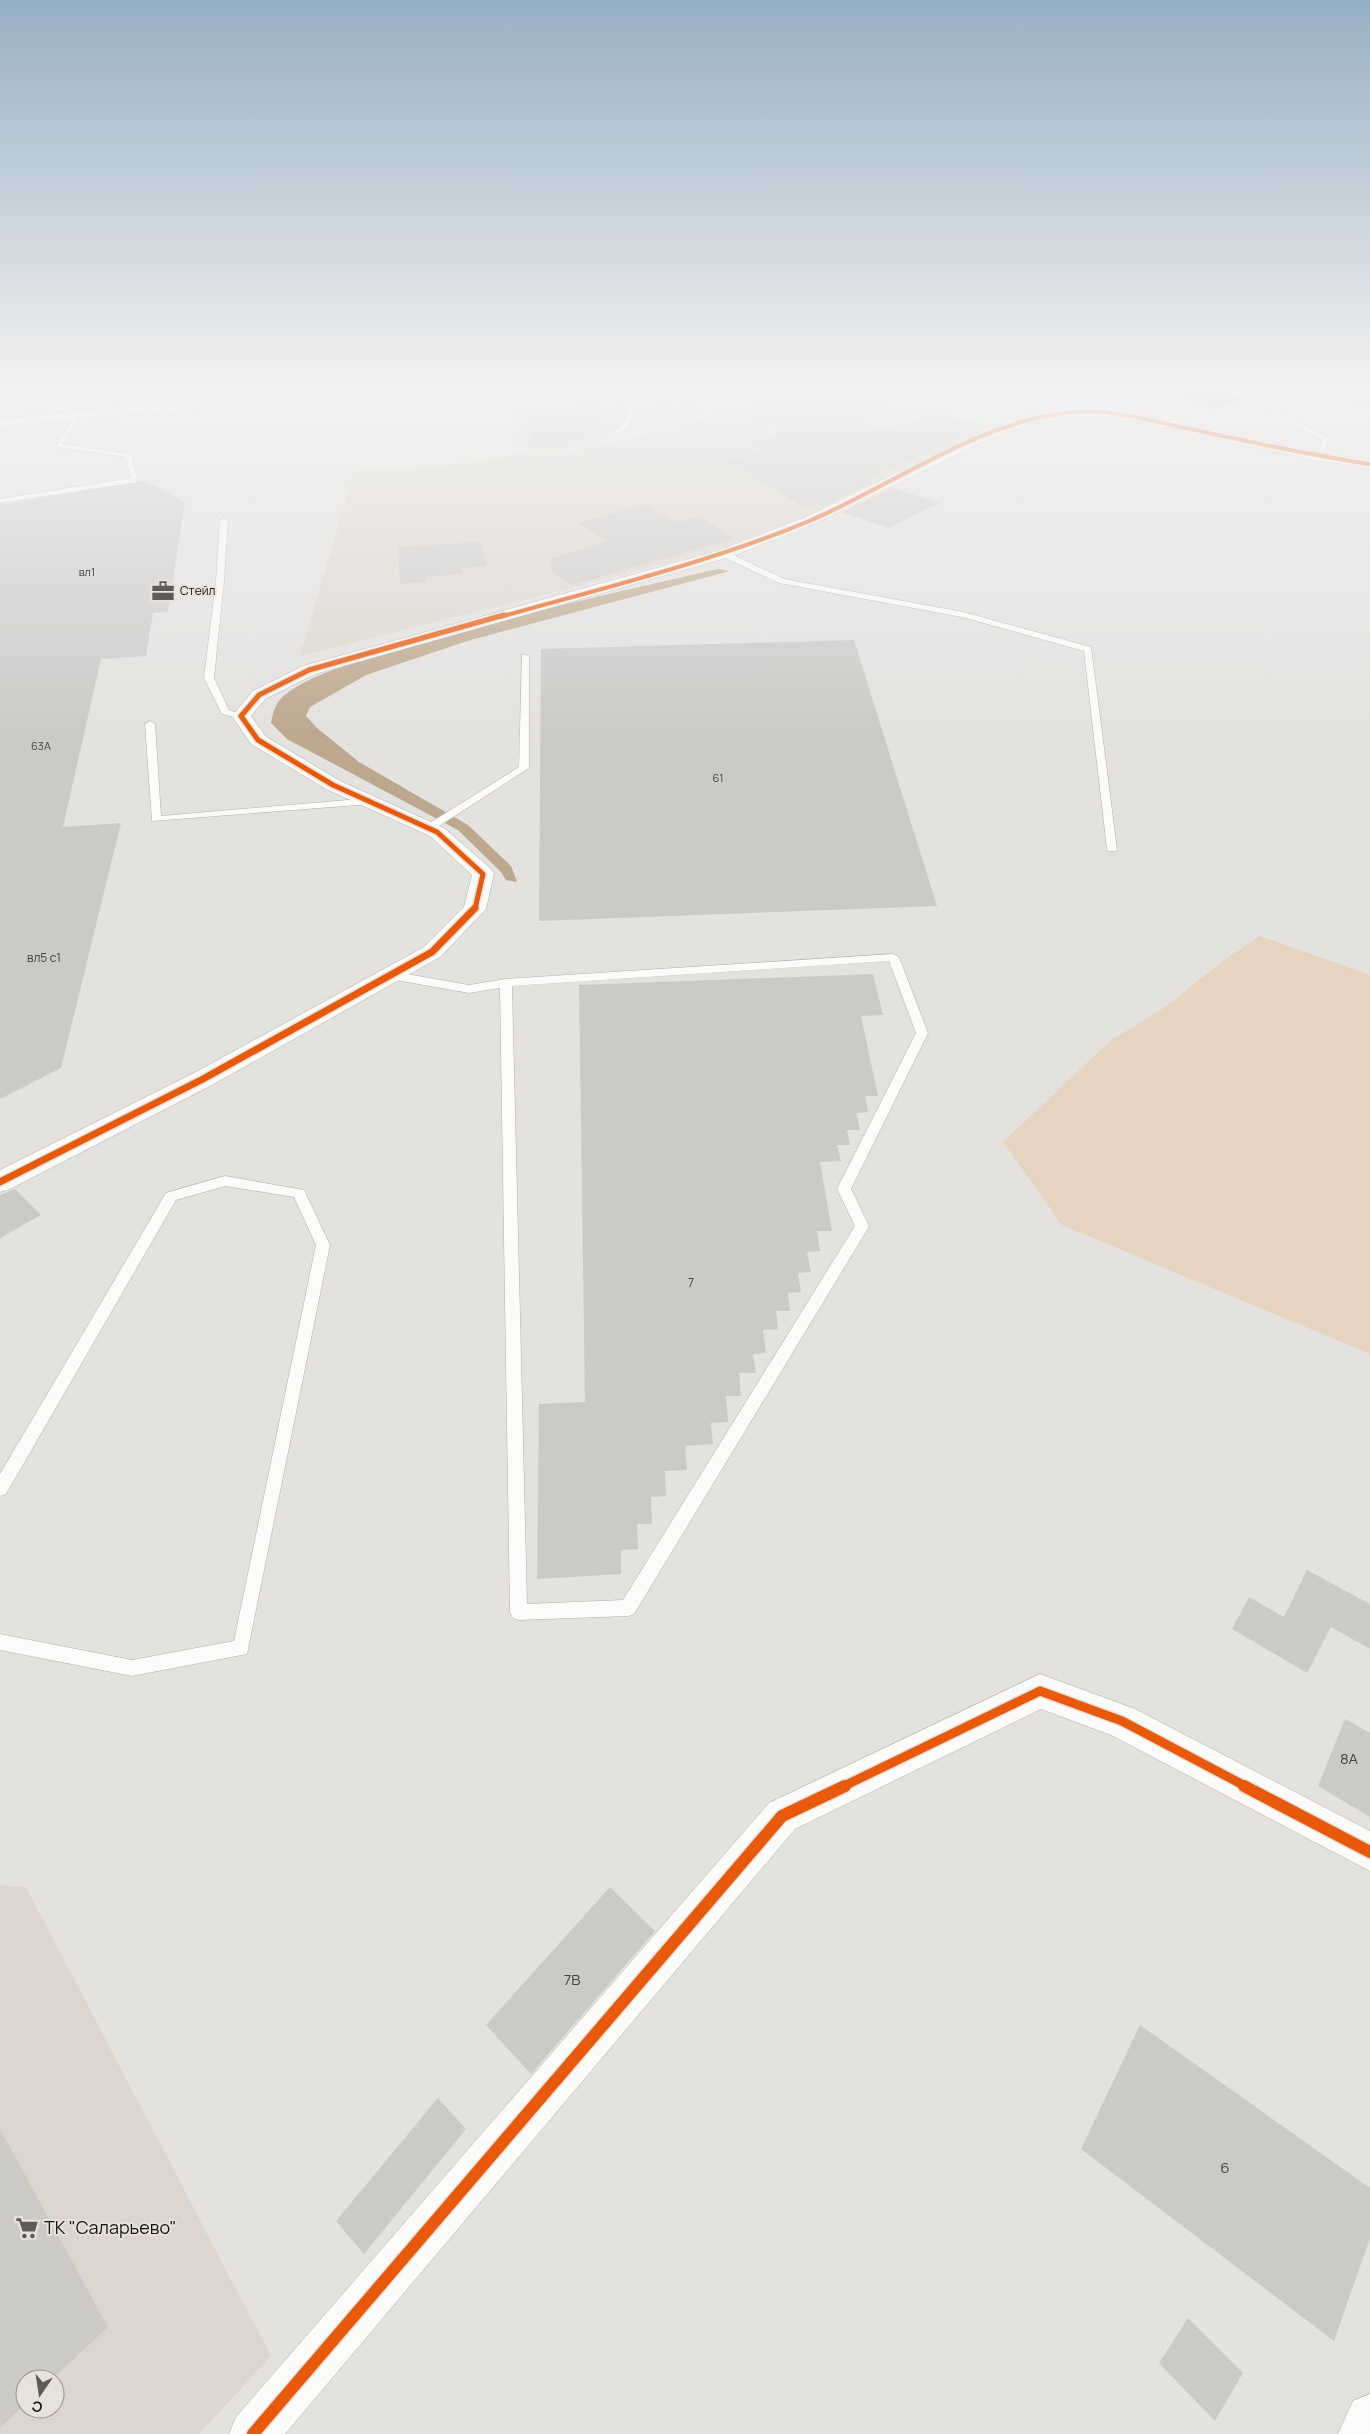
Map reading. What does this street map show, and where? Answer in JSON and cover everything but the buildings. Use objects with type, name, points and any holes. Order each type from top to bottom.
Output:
[{"type":"street","points":[[0,1182],[202,1079],[432,952],[475,909],[483,874],[437,832],[333,785],[258,740],[241,716],[259,695],[309,670],[724,554],[809,521],[841,506]]},
{"type":"street","points":[[253,2434],[782,1816],[1040,1690],[1122,1722],[1370,1852]]},
{"type":"street","points":[[1362,2434],[1370,2418]]},
{"type":"lane","points":[[224,520],[220,581],[209,678],[225,712],[241,716]]},
{"type":"lane","points":[[724,554],[782,581],[963,615],[1088,649],[1112,849]]},
{"type":"lane","points":[[429,828],[524,768],[525,656]]},
{"type":"lane","points":[[150,724],[156,819],[371,801]]},
{"type":"lane","points":[[390,975],[469,988],[506,983],[893,957],[922,1033],[844,1189],[862,1226],[628,1608],[519,1612],[506,983]]},
{"type":"lane","points":[[0,1489],[171,1196],[224,1181],[299,1193],[323,1245],[241,1648],[132,1668],[0,1642]]},
{"type":"shaded area","points":[[344,506],[829,506],[803,518],[704,554],[300,656]]},
{"type":"shaded area","points":[[718,569],[730,571],[467,641],[366,675],[310,707],[306,716],[317,728],[359,762],[468,825],[511,866],[517,882],[506,880],[501,872],[458,830],[287,739],[271,723],[277,703],[286,694],[312,679],[342,667],[480,626]]},
{"type":"shaded area","points":[[1260,936],[1370,975],[1370,1354],[1062,1225],[1003,1142],[1110,1041],[1165,1007],[1224,960]]},
{"type":"shaded area","points":[[0,1885],[26,1887],[271,2356],[199,2434],[0,2434]]},
{"type":"cycle path","points":[[0,1182],[203,1079],[432,952],[475,909],[483,874],[437,832],[333,785],[258,740],[241,716],[259,695],[309,670],[724,554],[809,521],[840,506]]},
{"type":"cycle path","points":[[253,2434],[782,1816],[1040,1691],[1122,1721],[1370,1852]]},
{"type":"place","name":"Стейл","points":[[163,591]]},
{"type":"place","name":"ТК \"Саларьево\"","points":[[27,2228]]}]
